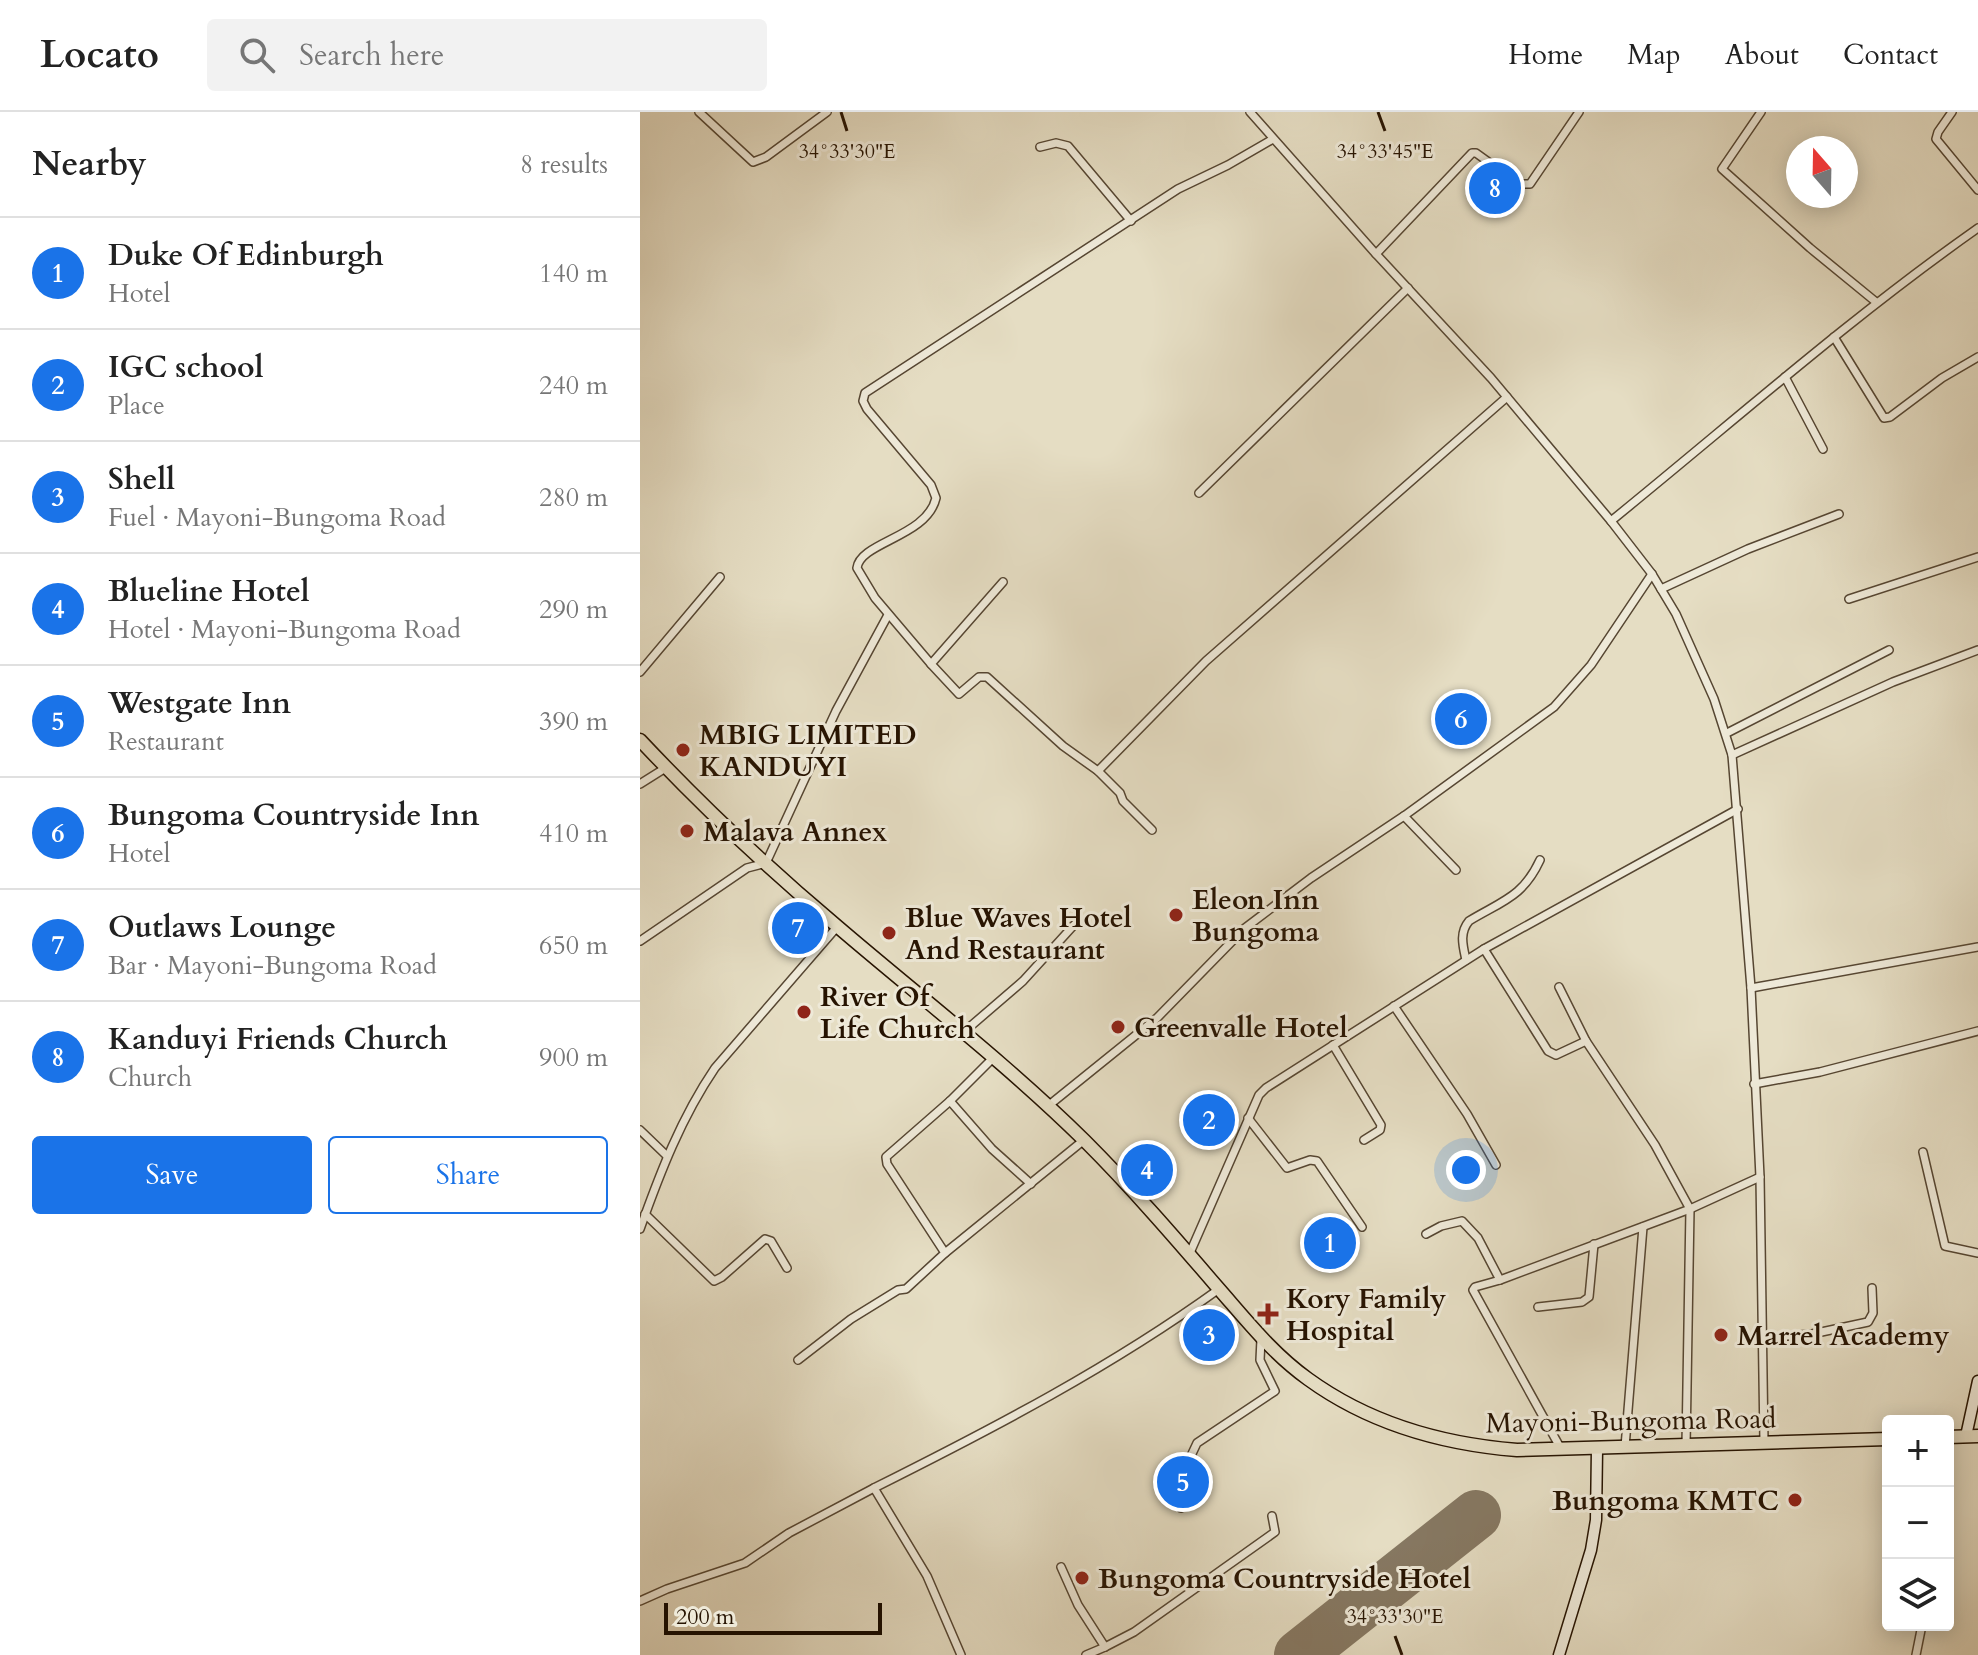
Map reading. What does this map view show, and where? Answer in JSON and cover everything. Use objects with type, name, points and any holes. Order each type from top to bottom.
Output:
[{"type":"main road","name":"Mayoni-Bungoma Road","points":[[640,740],[766,863],[837,927],[965,1031],[1048,1106],[1084,1140],[1261,1339],[1306,1378],[1339,1400],[1409,1431],[1478,1447],[1517,1450],[1882,1439]]},
{"type":"street","points":[[699,112],[748,160],[757,162],[827,112]]},
{"type":"street","points":[[1250,112],[1507,397],[1652,574],[1697,656],[1727,733],[1738,809],[1751,988],[1760,1177],[1764,1442]]},
{"type":"street","points":[[1376,254],[1472,153],[1519,184],[1530,184],[1579,112]]},
{"type":"street","points":[[1761,112],[1722,169],[1876,302]]},
{"type":"street","points":[[1952,112],[1936,139],[1978,190]]},
{"type":"street","points":[[1152,830],[1098,771],[1063,746],[987,677],[979,677],[959,694],[888,615],[858,573],[858,561],[921,523],[931,512],[936,498],[931,485],[863,401],[865,393],[884,378],[1178,189],[1273,139]]},
{"type":"street","points":[[1040,147],[1056,143],[1068,146],[1131,221]]},
{"type":"street","points":[[1611,521],[1876,302],[1978,228]]},
{"type":"street","points":[[1199,493],[1408,288]]},
{"type":"street","points":[[1834,337],[1884,418],[1890,417],[1942,378],[1978,357]]},
{"type":"street","points":[[1785,377],[1823,449]]},
{"type":"street","points":[[1098,771],[1206,661],[1507,397]]},
{"type":"street","points":[[1661,589],[1748,549],[1839,514]]},
{"type":"street","points":[[1849,599],[1978,557]]},
{"type":"street","points":[[1048,1106],[1157,1018],[1245,928],[1554,707],[1591,665],[1652,574]]},
{"type":"street","points":[[640,672],[720,577]]},
{"type":"street","points":[[931,664],[1003,582]]},
{"type":"street","points":[[640,941],[747,868],[766,863],[836,711],[888,615]]},
{"type":"street","points":[[1727,733],[1889,650]]},
{"type":"street","points":[[1732,755],[1893,682],[1978,650]]},
{"type":"street","points":[[640,784],[667,767]]},
{"type":"street","points":[[1188,1255],[1262,1091],[1484,949],[1738,809]]},
{"type":"street","points":[[1404,816],[1456,870]]},
{"type":"street","points":[[1466,960],[1462,940],[1465,926],[1512,898],[1532,879],[1540,860]]},
{"type":"street","points":[[965,1031],[1023,981],[1074,925]]},
{"type":"street","points":[[640,1229],[666,1155],[715,1068],[837,927]]},
{"type":"street","points":[[1751,988],[1978,947]]},
{"type":"street","points":[[1484,949],[1548,1051],[1556,1055],[1586,1041]]},
{"type":"street","points":[[1559,987],[1586,1041],[1655,1145],[1690,1209],[1686,1445]]},
{"type":"street","points":[[1394,1006],[1467,1114],[1496,1165]]},
{"type":"street","points":[[1754,1084],[1820,1072],[1978,1031]]},
{"type":"street","points":[[1333,1045],[1381,1125],[1380,1130],[1364,1140]]},
{"type":"street","points":[[945,1253],[885,1160],[994,1057]]},
{"type":"street","points":[[950,1101],[992,1149],[1031,1184]]},
{"type":"street","points":[[1248,1118],[1287,1168],[1313,1159],[1317,1161],[1362,1227]]},
{"type":"street","points":[[640,1130],[666,1155]]},
{"type":"street","points":[[798,1360],[851,1319],[898,1290],[906,1289],[945,1253],[1084,1140]]},
{"type":"street","points":[[1923,1152],[1945,1246],[1978,1253]]},
{"type":"street","points":[[1561,1449],[1473,1293],[1475,1287],[1690,1209],[1760,1177]]},
{"type":"street","points":[[645,1214],[714,1281],[765,1239],[771,1241],[787,1268]]},
{"type":"street","points":[[1426,1234],[1441,1226],[1462,1221],[1478,1238],[1500,1280]]},
{"type":"street","points":[[1625,1447],[1643,1227]]},
{"type":"street","points":[[1538,1307],[1582,1302],[1589,1297],[1594,1244]]},
{"type":"street","points":[[1764,1338],[1812,1334],[1868,1322],[1873,1313],[1872,1288]]},
{"type":"street","points":[[640,1601],[745,1563],[789,1533],[995,1427],[1098,1369],[1175,1321],[1219,1289]]},
{"type":"street","points":[[1181,1508],[1163,1473],[1190,1458],[1197,1443],[1275,1391],[1260,1360],[1261,1339]]},
{"type":"street","points":[[1972,1436],[1978,1381]]},
{"type":"street","points":[[1559,1655],[1591,1550],[1596,1520],[1597,1449]]},
{"type":"street","points":[[1190,1458],[1196,1473]]},
{"type":"street","points":[[874,1488],[927,1576],[961,1655]]},
{"type":"street","points":[[1086,1655],[1134,1632],[1275,1532],[1272,1516]]},
{"type":"street","points":[[1061,1567],[1078,1605],[1105,1647]]},
{"type":"street","points":[[1916,1655],[1921,1631]]},
{"type":"runway","points":[[1299,1655],[1476,1515]]},
{"type":"place","name":"Kanduyi Friends Church","points":[[1495,188]]},
{"type":"place","name":"Bungoma Countryside Inn","points":[[1461,719]]},
{"type":"place","name":"MBIG LIMITED KANDUYI","points":[[683,750]]},
{"type":"place","name":"Malava Annex","points":[[687,831]]},
{"type":"place","name":"Eleon Inn Bungoma","points":[[1176,915]]},
{"type":"place","name":"Outlaws Lounge","points":[[798,928]]},
{"type":"place","name":"Blue Waves Hotel And Restaurant","points":[[889,933]]},
{"type":"place","name":"River Of Life Church","points":[[804,1012]]},
{"type":"place","name":"Greenvalle Hotel","points":[[1118,1027]]},
{"type":"place","name":"IGC school","points":[[1209,1120]]},
{"type":"place","name":"Blueline Hotel","points":[[1147,1170]]},
{"type":"place","name":"Duke Of Edinburgh","points":[[1330,1243]]},
{"type":"place","name":"Kory Family Hospital","points":[[1268,1314]]},
{"type":"place","name":"Shell","points":[[1209,1335]]},
{"type":"place","name":"Marrel Academy","points":[[1721,1335]]},
{"type":"place","name":"Westgate Inn","points":[[1183,1482]]},
{"type":"place","name":"Bungoma KMTC","points":[[1795,1500]]},
{"type":"place","name":"Bungoma Countryside Hotel","points":[[1082,1578]]}]
